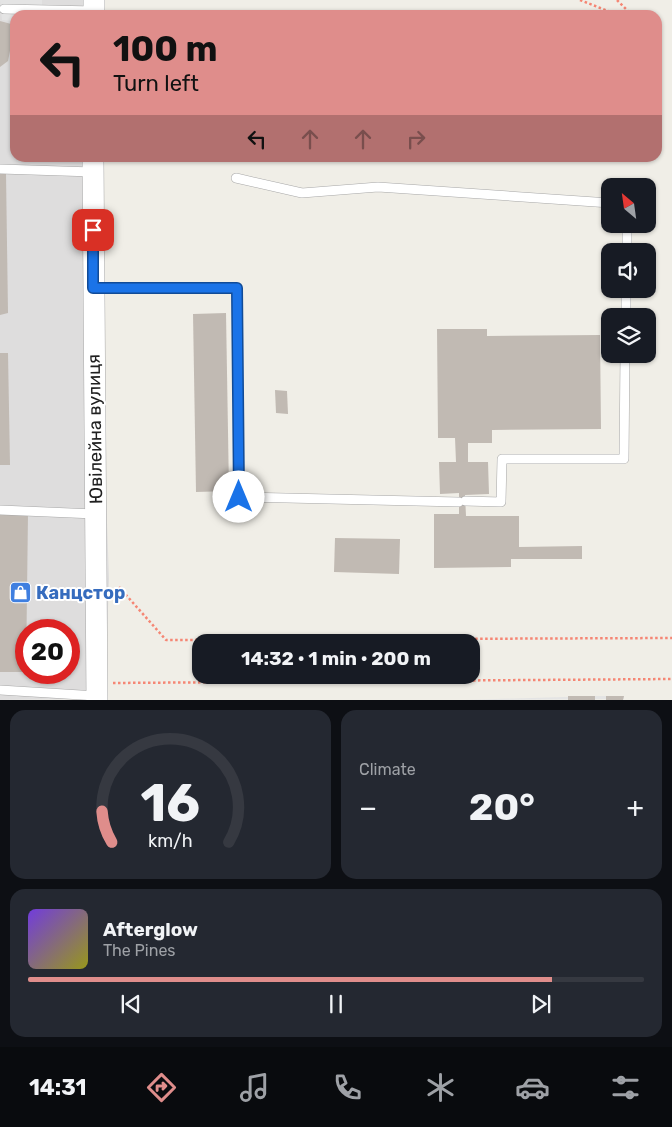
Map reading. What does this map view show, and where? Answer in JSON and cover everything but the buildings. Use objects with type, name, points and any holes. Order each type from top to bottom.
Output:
[{"type":"street","name":"Ювілейна вулиця","points":[[93,165],[97,693]]},
{"type":"lane","points":[[4,9],[94,8]]},
{"type":"lane","points":[[0,169],[93,165]]},
{"type":"lane","points":[[236,178],[302,193],[378,187],[601,202]]},
{"type":"lane","points":[[93,288],[237,288],[239,497],[502,502],[502,458],[624,459],[626,363]]},
{"type":"lane","points":[[0,510],[96,514]]},
{"type":"lane","points":[[0,690],[97,693]]},
{"type":"path","points":[[580,0],[605,10]]},
{"type":"path","points":[[617,0],[627,10]]},
{"type":"path","points":[[119,587],[166,640],[672,638]]},
{"type":"path","points":[[97,693],[672,679]]},
{"type":"shaded area","points":[[0,0],[93,0],[93,10],[10,10],[10,162],[94,162],[109,579],[105,699],[0,700]]},
{"type":"shaded area","points":[[0,0],[42,0],[42,10],[10,10],[10,21],[2,20]]},
{"type":"shaded area","points":[[624,696],[624,699],[465,700]]},
{"type":"place","name":"Канцстор","points":[[20,593]]},
{"type":"route","points":[[93,230],[93,288],[237,288],[239,497]]}]
